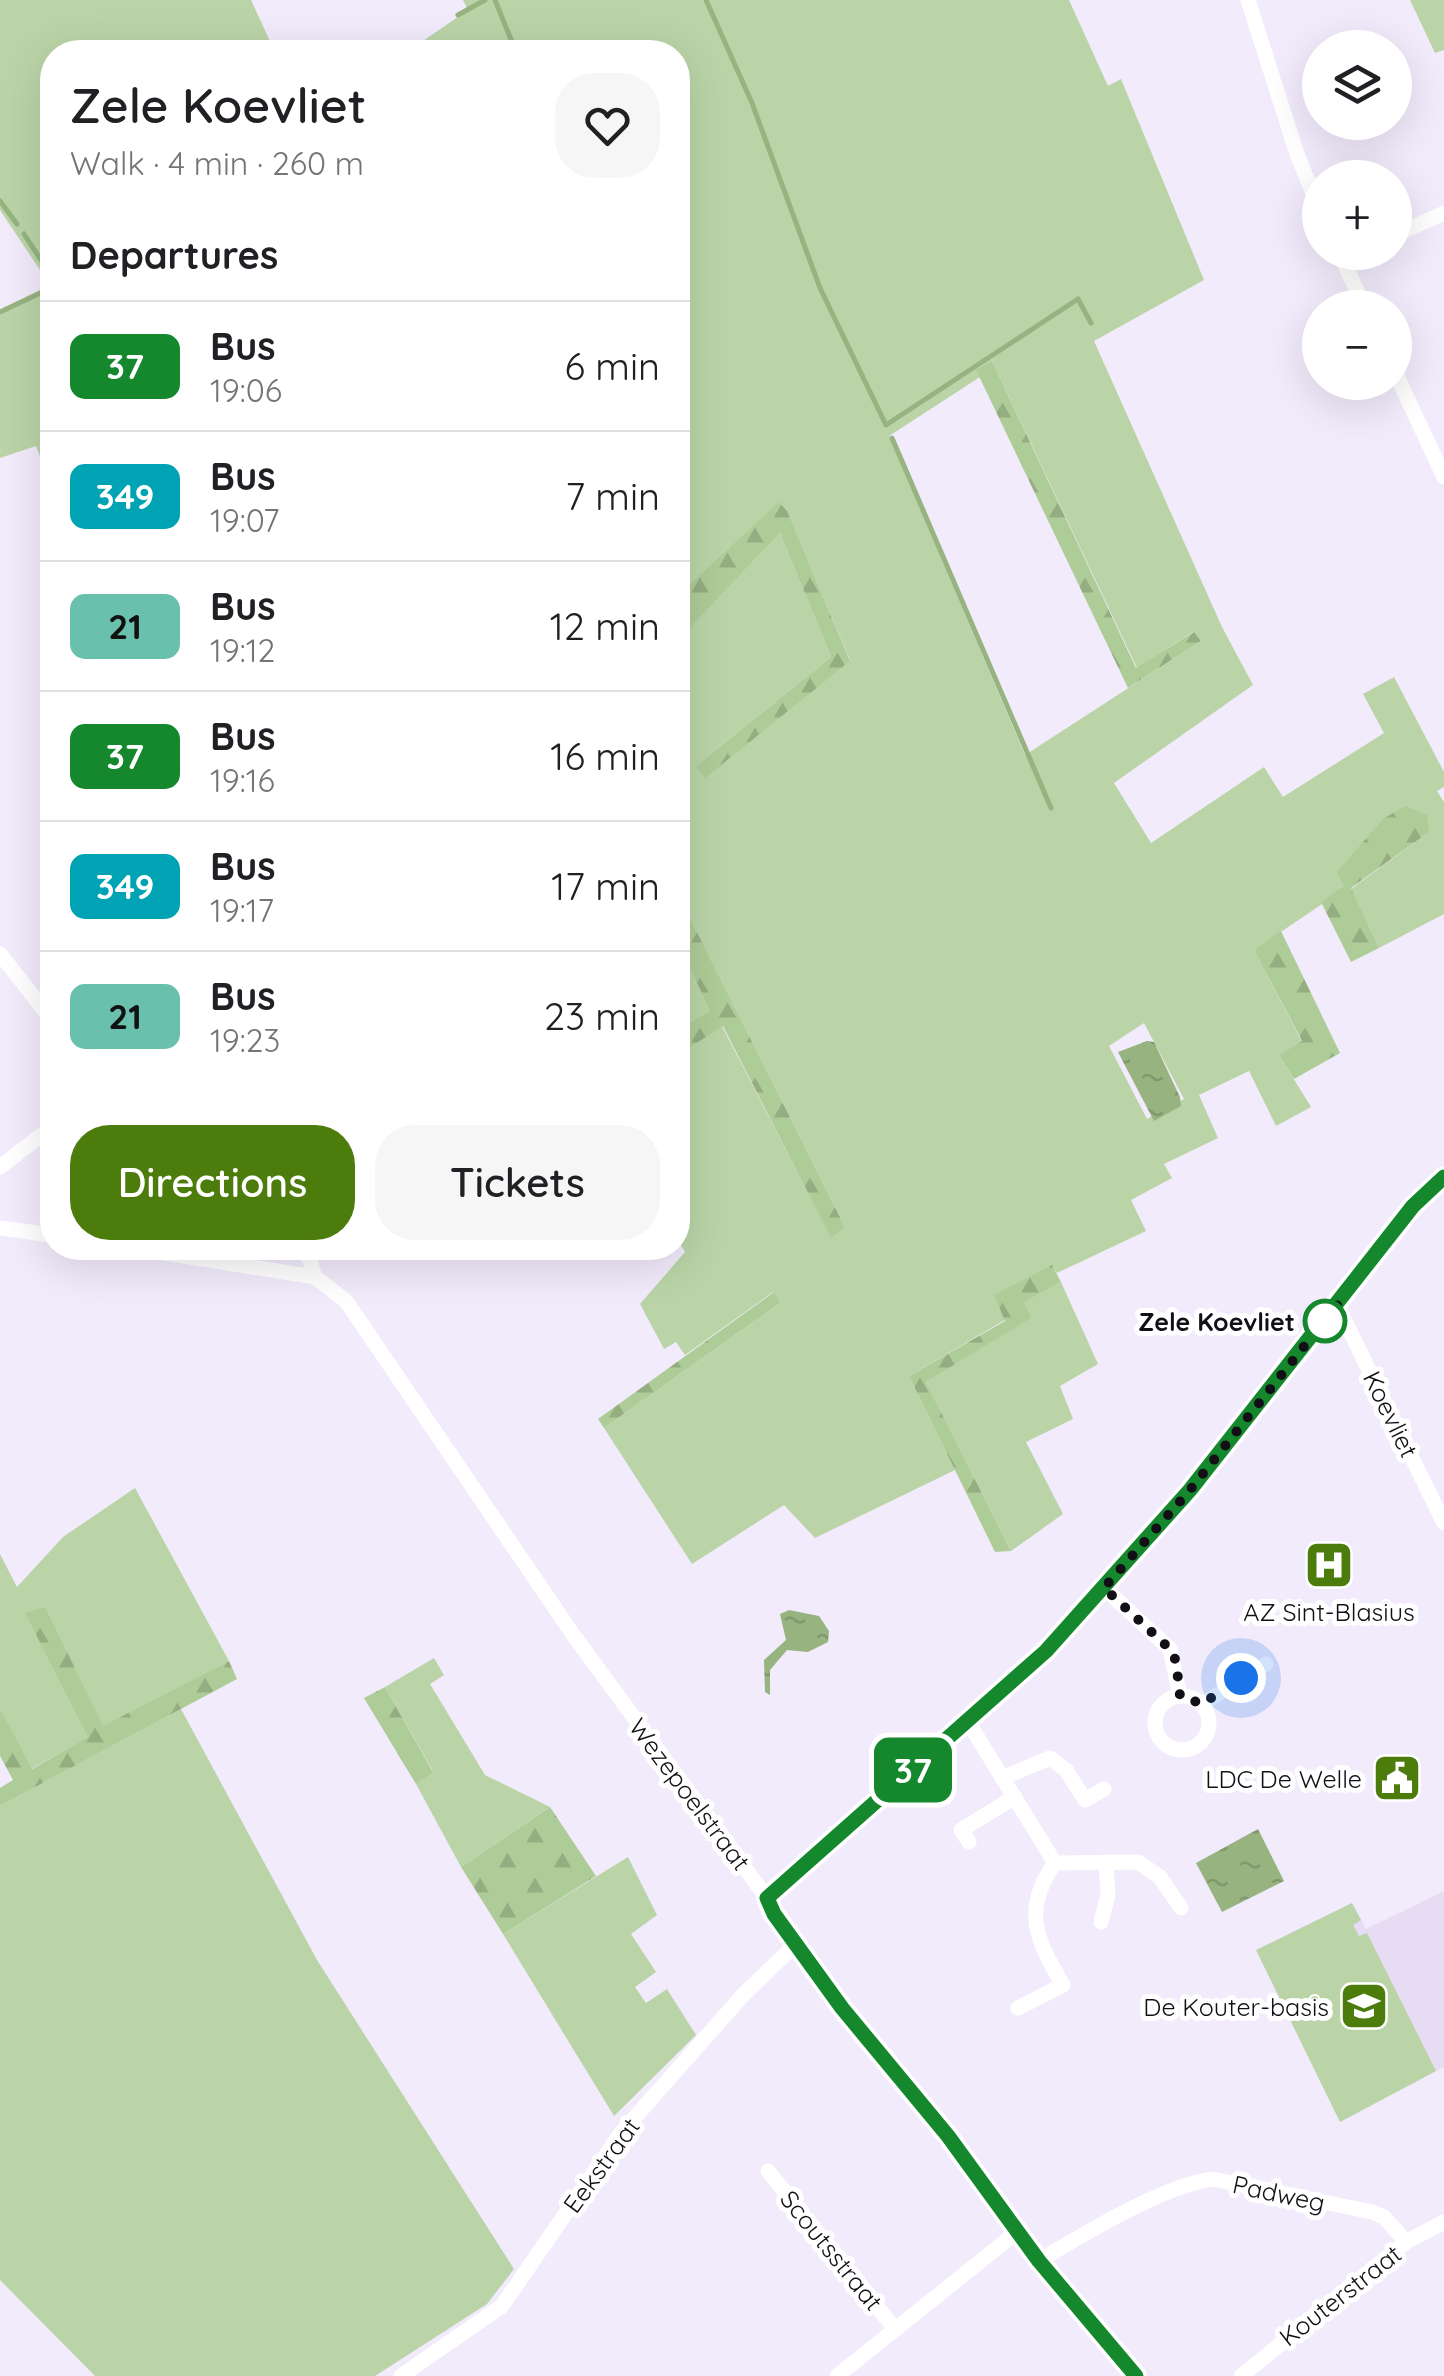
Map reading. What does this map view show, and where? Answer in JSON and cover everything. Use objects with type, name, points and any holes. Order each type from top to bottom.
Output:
[{"type":"street","points":[[1248,0],[1302,168]]},
{"type":"street","points":[[1412,228],[1444,213]]},
{"type":"street","points":[[1408,400],[1444,477]]},
{"type":"street","points":[[0,954],[40,1005]]},
{"type":"street","points":[[0,1167],[40,1136]]},
{"type":"street","points":[[767,1898],[1046,1651],[1190,1490],[1413,1206],[1444,1177]]},
{"type":"street","points":[[0,1228],[40,1233]]},
{"type":"street","points":[[209,1260],[315,1277]]},
{"type":"street","name":"Wezepoelstraat","points":[[310,1260],[315,1277],[347,1303],[574,1636],[767,1898],[795,1945],[948,2136],[1039,2261],[1136,2376]]},
{"type":"street","name":"Koevliet","points":[[1337,1305],[1444,1523]]},
{"type":"street","points":[[1104,1588],[1170,1649],[1176,1661],[1180,1696]]},
{"type":"street","points":[[1202,1704],[1266,1664]]},
{"type":"street","points":[[1180,1696],[1202,1704],[1208,1724],[1204,1736],[1190,1748],[1176,1750],[1164,1744],[1155,1722],[1165,1701],[1180,1696]]},
{"type":"street","points":[[968,1722],[1055,1863]]},
{"type":"street","points":[[1002,1778],[1050,1758],[1066,1770],[1080,1804],[1104,1790]]},
{"type":"street","points":[[961,1829],[1016,1797]]},
{"type":"street","points":[[1102,1922],[1108,1895],[1106,1862]]},
{"type":"street","points":[[1055,1863],[1138,1862],[1150,1868],[1181,1908]]},
{"type":"street","points":[[1018,2008],[1063,1984],[1036,1939],[1034,1927],[1044,1878],[1055,1863]]},
{"type":"street","name":"Eekstraat","points":[[401,2376],[502,2306],[621,2133],[744,1994],[795,1945]]},
{"type":"street","name":"Scoutsstraat","points":[[768,2171],[895,2329]]},
{"type":"street","name":"Padweg","points":[[1039,2261],[1124,2214],[1198,2181],[1213,2179],[1372,2212],[1384,2217],[1406,2242]]},
{"type":"street","name":"Kouterstraat","points":[[1241,2376],[1406,2242],[1444,2222]]},
{"type":"street","name":"Scoutsstraat","points":[[837,2376],[1018,2231]]},
{"type":"shaded area","points":[[0,0],[251,0],[269,40],[40,40],[40,270],[0,210]]},
{"type":"shaded area","points":[[463,0],[1069,0],[1108,86],[1121,79],[1204,280],[1094,341],[1222,627],[1253,685],[1114,783],[1151,843],[1264,767],[1283,797],[1384,733],[1363,694],[1394,677],[1444,772],[1444,787],[1437,791],[1444,802],[1444,914],[1379,948],[1351,889],[1429,832],[1254,950],[1302,1042],[1279,1055],[1311,1107],[1276,1126],[1249,1071],[1199,1095],[1218,1138],[1164,1164],[1172,1178],[1131,1200],[1146,1231],[1057,1273],[1052,1266],[995,1295],[1005,1320],[909,1376],[955,1470],[815,1538],[784,1505],[692,1564],[604,1428],[780,1303],[773,1292],[685,1355],[676,1342],[664,1349],[640,1304],[678,1260],[690,1260],[690,1047],[722,1026],[831,1237],[845,1227],[690,918],[690,627],[780,533],[831,657],[696,766],[850,660],[787,512],[779,503],[690,584],[690,40],[424,40],[468,10]],"holes":[[[992,361],[1137,668],[1193,632],[1201,641],[1025,755],[889,436],[980,377],[977,370]],[[1144,1023],[1184,1099],[1147,1119],[1109,1046]]]},
{"type":"shaded area","points":[[1410,0],[1444,0],[1444,50],[1435,53]]},
{"type":"shaded area","points":[[40,290],[40,456],[36,446],[0,458],[0,310]]},
{"type":"shaded area","points":[[690,966],[711,1011],[690,1023]]},
{"type":"shaded area","points":[[1061,1282],[1098,1364],[1060,1386],[1073,1419],[1026,1442],[1063,1514],[1011,1551],[926,1382],[1030,1318],[1023,1302]]},
{"type":"shaded area","points":[[135,1488],[229,1661],[103,1727],[45,1606],[26,1613],[89,1737],[31,1769],[0,1708],[0,1554],[17,1587],[63,1537]]},
{"type":"shaded area","points":[[434,1658],[444,1675],[430,1684],[485,1775],[550,1807],[461,1867],[416,1784],[433,1771],[385,1687]]},
{"type":"shaded area","points":[[181,1709],[317,1960],[514,2269],[487,2304],[375,2376],[95,2376],[0,2280],[0,1806]]},
{"type":"shaded area","points":[[628,1857],[657,1915],[631,1934],[656,1972],[635,1987],[646,2003],[667,1989],[696,2035],[614,2116],[503,1934]]},
{"type":"shaded area","name":"De Kouter-basis","points":[[1444,1891],[1444,2067],[1340,2122],[1256,1950],[1352,1903],[1366,1929]]},
{"type":"shaded area","name":"De Kouter-basis","points":[[1352,1903],[1361,1920],[1353,1925],[1359,1936],[1367,1933],[1436,2071],[1340,2122],[1256,1950]]},
{"type":"green space","points":[[992,361],[1136,668],[1194,632],[1201,641],[1128,688],[976,370]]},
{"type":"green space","points":[[779,502],[787,511],[850,661],[705,778],[696,766],[831,657],[780,533],[690,628],[690,584]]},
{"type":"green space","points":[[1405,806],[1427,815],[1429,832],[1351,888],[1379,948],[1351,962],[1321,902],[1344,886],[1337,872],[1383,819]]},
{"type":"green space","points":[[690,918],[845,1227],[831,1238],[723,1026],[690,1047],[690,1023],[710,1011],[690,967]]},
{"type":"green space","points":[[1281,931],[1340,1053],[1294,1079],[1279,1055],[1302,1041],[1254,950]]},
{"type":"green space","points":[[1052,1265],[1061,1282],[1024,1302],[1031,1318],[926,1382],[1011,1551],[995,1552],[909,1376],[1005,1321],[994,1295]]},
{"type":"green space","points":[[774,1292],[780,1303],[604,1428],[598,1419]]},
{"type":"green space","points":[[45,1606],[103,1726],[229,1661],[237,1679],[0,1806],[0,1788],[13,1780],[0,1756],[0,1708],[32,1769],[88,1737],[25,1613]]},
{"type":"green space","points":[[385,1687],[433,1772],[416,1784],[364,1698]]},
{"type":"green space","points":[[550,1807],[596,1876],[503,1934],[461,1867]]},
{"type":"water","points":[[1154,1042],[1181,1106],[1154,1121],[1118,1052]]},
{"type":"water","points":[[789,1610],[819,1616],[829,1631],[828,1642],[808,1652],[787,1650],[770,1670],[770,1695],[765,1692],[764,1660],[786,1640],[780,1614]]},
{"type":"water","points":[[1258,1829],[1284,1881],[1222,1912],[1196,1863]]},
{"type":"waterway","points":[[458,15],[485,0]]},
{"type":"waterway","points":[[495,0],[511,40]]},
{"type":"waterway","points":[[706,0],[752,103],[820,288],[886,425],[1078,299],[1091,323]]},
{"type":"waterway","points":[[0,201],[17,224]]},
{"type":"waterway","points":[[24,234],[40,259]]},
{"type":"waterway","points":[[0,312],[40,293]]},
{"type":"waterway","points":[[892,438],[1051,808]]},
{"type":"bus line","name":"37","points":[[1136,2376],[1039,2261],[948,2136],[842,2008],[774,1914],[767,1898],[1046,1651],[1190,1490],[1413,1206],[1444,1177]]},
{"type":"place","name":"Zele Koevliet","points":[[1325,1321]]},
{"type":"place","name":"AZ Sint-Blasius","points":[[1329,1565]]},
{"type":"place","name":"LDC De Welle","points":[[1397,1778]]},
{"type":"place","name":"De Kouter-basis","points":[[1364,2006]]},
{"type":"route","points":[[1241,1678],[1202,1704],[1180,1696],[1176,1661],[1170,1649],[1104,1588],[1190,1490],[1337,1305],[1342,1316],[1325,1321]]}]
